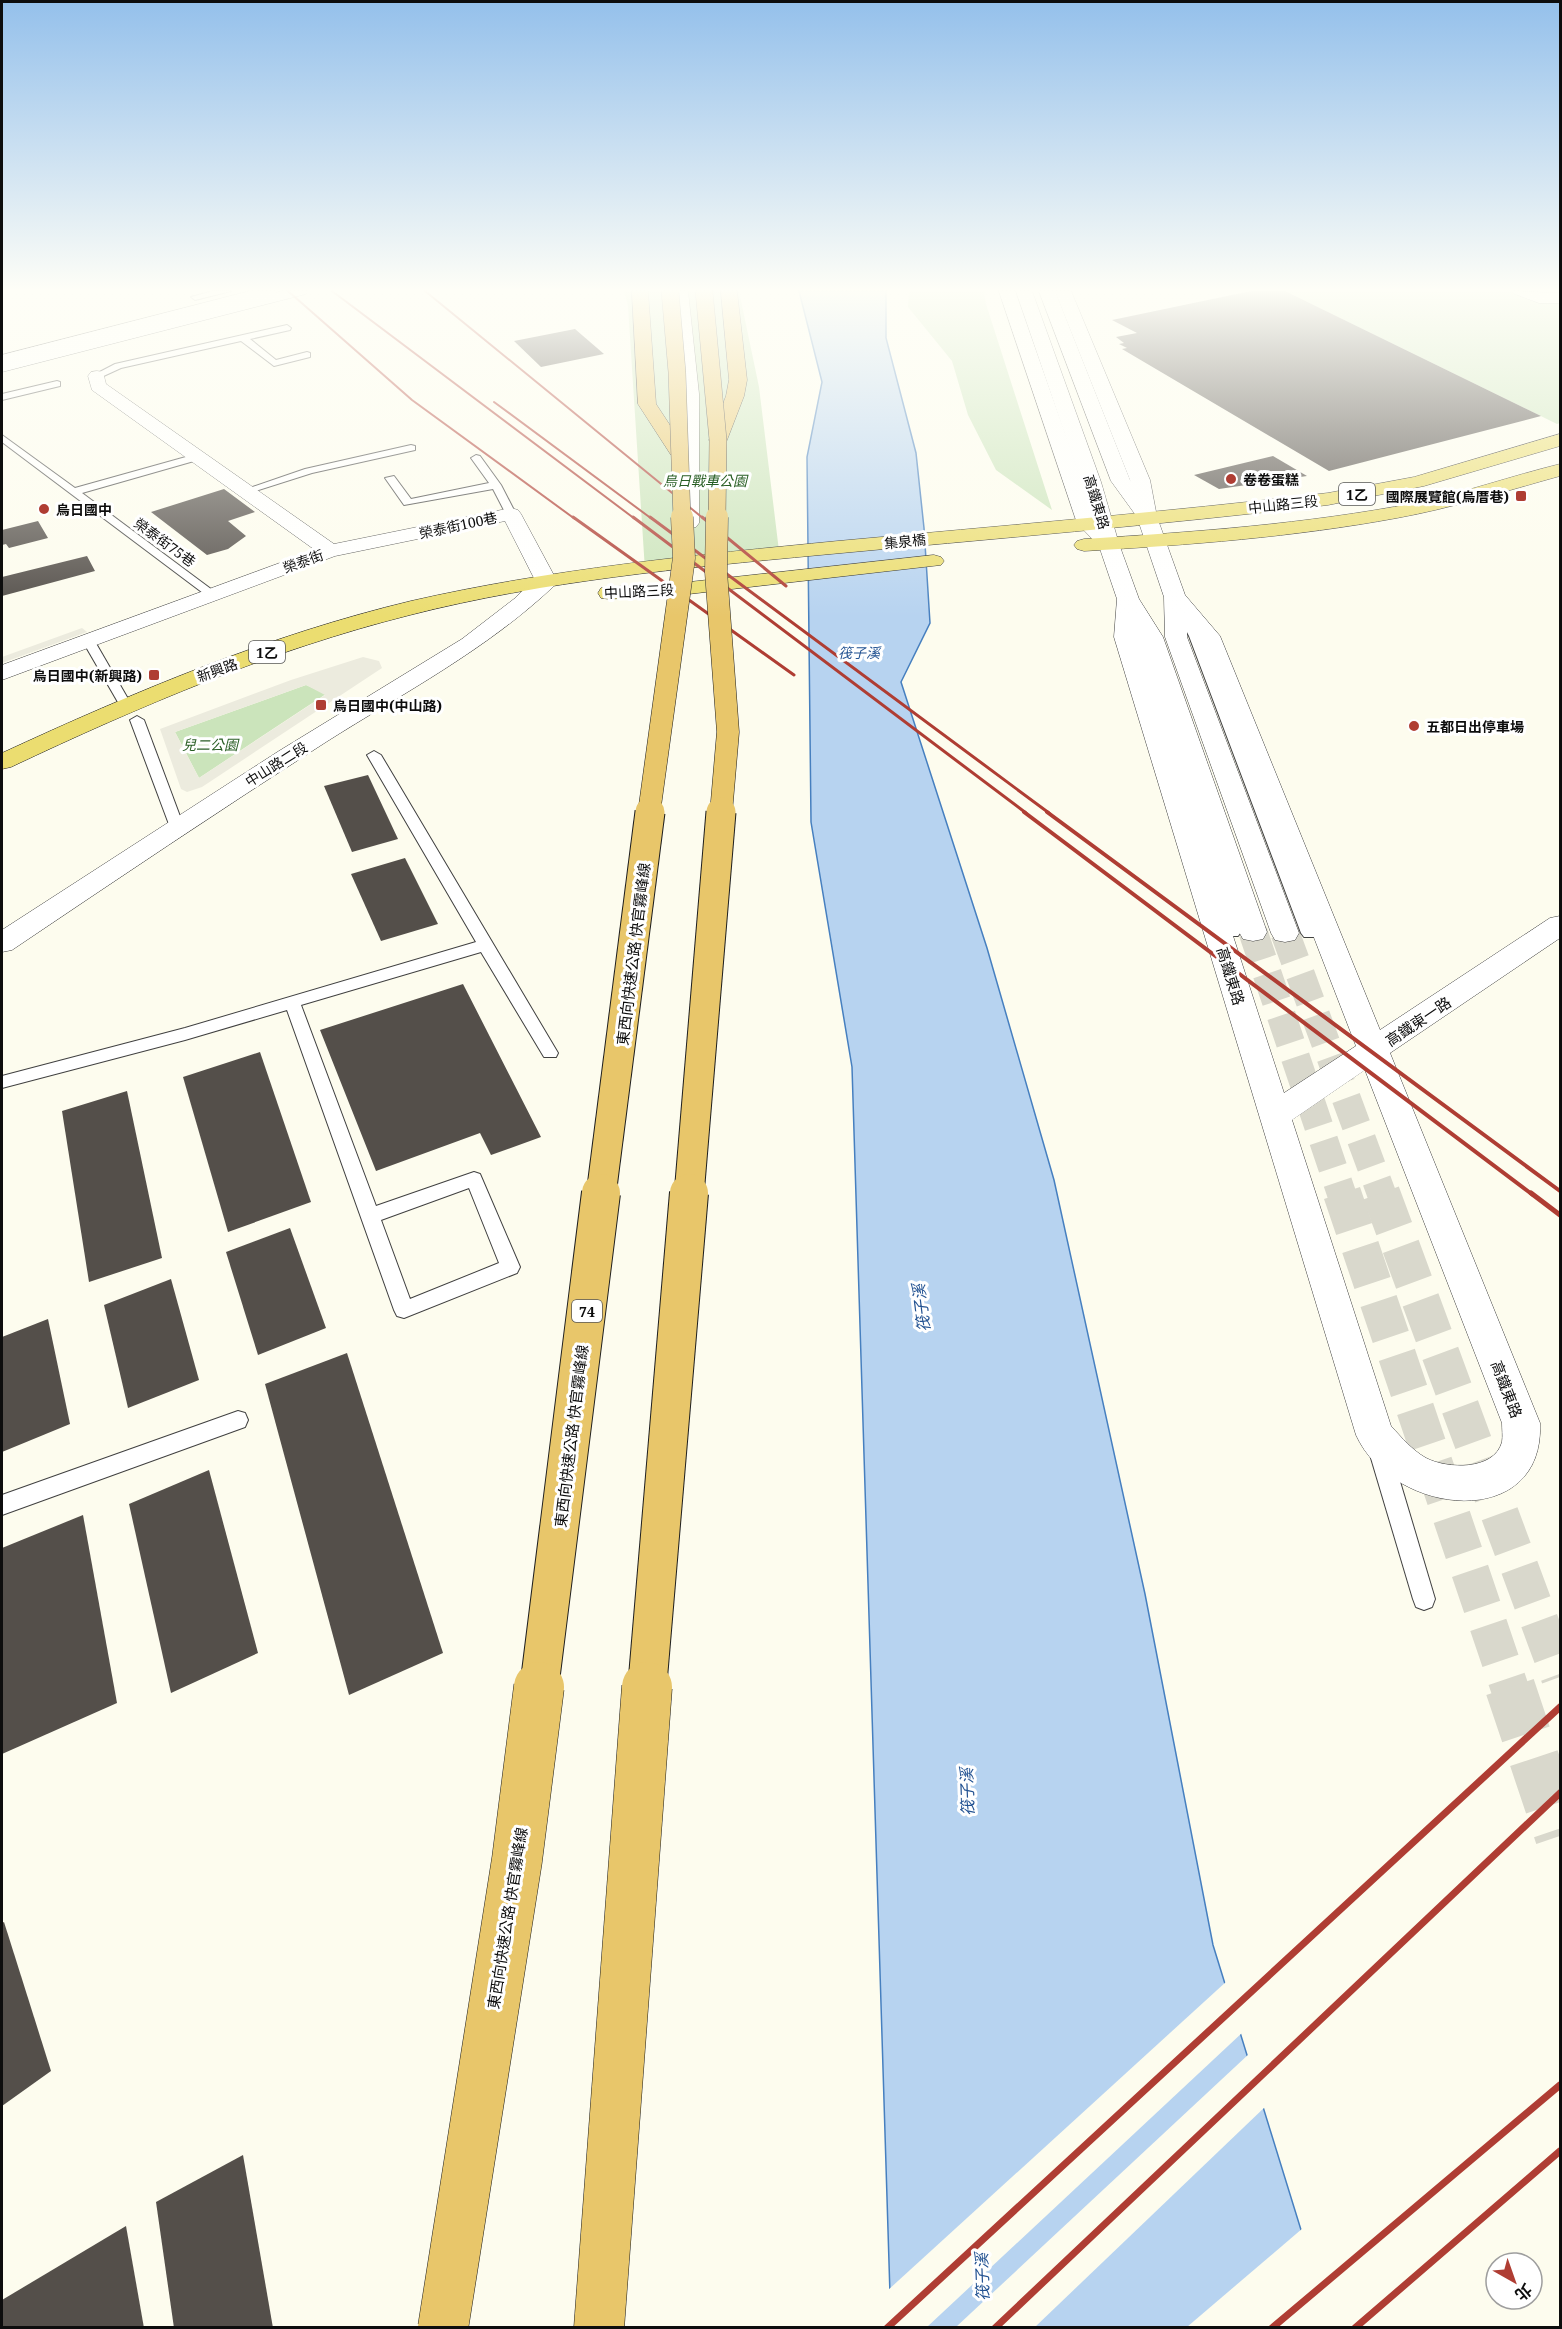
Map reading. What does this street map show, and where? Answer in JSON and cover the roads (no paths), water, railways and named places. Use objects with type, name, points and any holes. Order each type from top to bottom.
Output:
[{"type":"highway","points":[[646,400],[646,404],[678,451]]},
{"type":"highway","name":"東西向快速公路 快官霧峰線","points":[[443,2328],[517,1860],[662,714],[684,558],[677,400]]},
{"type":"highway","points":[[598,2328],[639,1777],[728,732],[716,572],[718,440],[714,400]]},
{"type":"highway","points":[[718,440],[734,400]]},
{"type":"main road","name":"中山路三段","points":[[1086,523],[1271,506],[1381,490],[1462,470],[1560,440]]},
{"type":"main road","name":"中山路三段","points":[[1070,546],[1288,529],[1389,514],[1453,500],[1560,470]]},
{"type":"main road","name":"集泉橋","points":[[740,557],[1086,523]]},
{"type":"main road","name":"中山路三段","points":[[546,581],[740,557]]},
{"type":"main road","name":"集泉橋","points":[[751,581],[948,559]]},
{"type":"main road","name":"新興路","points":[[2,762],[131,712],[309,637],[408,609],[546,581]]},
{"type":"main road","name":"中山路三段","points":[[527,600],[565,595],[680,589],[751,581]]},
{"type":"main road","name":"新興路","points":[[2,783],[131,712],[318,653],[436,620],[527,600]]},
{"type":"street","name":"榮泰街","points":[[117,400],[330,551]]},
{"type":"street","points":[[689,562],[690,400]]},
{"type":"street","points":[[704,400],[711,560]]},
{"type":"street","name":"高鐵東路","points":[[1044,400],[1086,523],[1109,544],[1128,599],[1152,637],[1243,933]]},
{"type":"street","name":"高鐵東路","points":[[1062,400],[1091,482],[1086,523]]},
{"type":"street","name":"高鐵東路","points":[[1089,400],[1121,481],[1147,518]]},
{"type":"street","name":"高鐵東路","points":[[1107,400],[1140,480],[1147,518],[1174,597],[1176,638],[1285,933]]},
{"type":"street","name":"榮泰街100巷","points":[[330,551],[511,514],[546,581]]},
{"type":"street","name":"榮泰街","points":[[2,673],[330,551]]},
{"type":"street","name":"中山路二段","points":[[2,943],[338,724],[459,652],[527,600],[546,581]]},
{"type":"street","name":"高鐵東路","points":[[1128,599],[1125,637],[1375,1435],[1395,1458],[1415,1472],[1441,1481],[1457,1483],[1490,1478],[1509,1469],[1521,1448],[1521,1423],[1209,636],[1174,597]]},
{"type":"street","name":"高鐵東一路","points":[[1275,1115],[1374,1052],[1560,925]]},
{"type":"lane","name":"榮泰街75巷","points":[[2,438],[211,594]]},
{"type":"lane","points":[[246,492],[309,471],[411,448]]},
{"type":"lane","points":[[72,492],[197,457]]},
{"type":"lane","points":[[476,458],[496,484],[511,514]]},
{"type":"lane","points":[[390,478],[408,503],[496,484]]},
{"type":"lane","points":[[1174,597],[1195,636],[1309,933]]},
{"type":"lane","points":[[88,640],[131,712],[177,827]]},
{"type":"lane","points":[[374,755],[550,1053]]},
{"type":"lane","points":[[2,1082],[184,1034],[485,945]]},
{"type":"lane","points":[[292,1002],[404,1310],[510,1267],[474,1179],[370,1216]]},
{"type":"lane","points":[[2,1506],[238,1420]]},
{"type":"lane","points":[[1375,1435],[1424,1599]]},
{"type":"water","name":"筏子溪","points":[[818,400],[902,400],[916,453],[924,528],[930,623],[901,682],[987,948],[1054,1180],[1145,1594],[1213,1945],[1331,2327],[891,2327],[852,1067],[811,822],[807,457]]},
{"type":"tunnel","points":[[1253,932],[1342,1195]]},
{"type":"tunnel","points":[[1285,933],[1382,1195]]},
{"type":"tunnel","points":[[1342,1193],[1510,1689]]},
{"type":"tunnel","points":[[1381,1193],[1560,1677]]},
{"type":"tunnel","points":[[1510,1687],[1560,1836]]},
{"type":"railway","points":[[412,400],[575,519]]},
{"type":"railway","points":[[476,400],[635,519]]},
{"type":"railway","points":[[558,400],[704,519]]},
{"type":"railway","points":[[494,402],[652,519]]},
{"type":"railway","points":[[573,517],[794,675]]},
{"type":"railway","points":[[633,517],[1026,813]]},
{"type":"railway","points":[[650,517],[1049,813]]},
{"type":"railway","points":[[702,517],[786,586]]},
{"type":"railway","points":[[1024,812],[1533,1195]]},
{"type":"railway","points":[[1047,812],[1560,1191]]},
{"type":"railway","points":[[1531,1193],[1560,1215]]},
{"type":"railway","points":[[887,2328],[1560,1707]]},
{"type":"railway","points":[[995,2328],[1560,1793]]},
{"type":"railway","points":[[1272,2328],[1560,2085]]},
{"type":"railway","points":[[1355,2328],[1560,2151]]},
{"type":"place","name":"卷卷蛋糕","points":[[1231,479]]},
{"type":"place","name":"國際展覽館(烏厝巷)","points":[[1521,496]]},
{"type":"place","name":"烏日國中","points":[[44,509]]},
{"type":"place","name":"烏日國中(新興路)","points":[[154,675]]},
{"type":"place","name":"烏日國中(中山路)","points":[[321,705]]},
{"type":"place","name":"五都日出停車場","points":[[1414,726]]},
{"type":"park label","name":"烏日戰車公園","points":[[705,480]]},
{"type":"park label","name":"兒二公園","points":[[210,744]]}]
